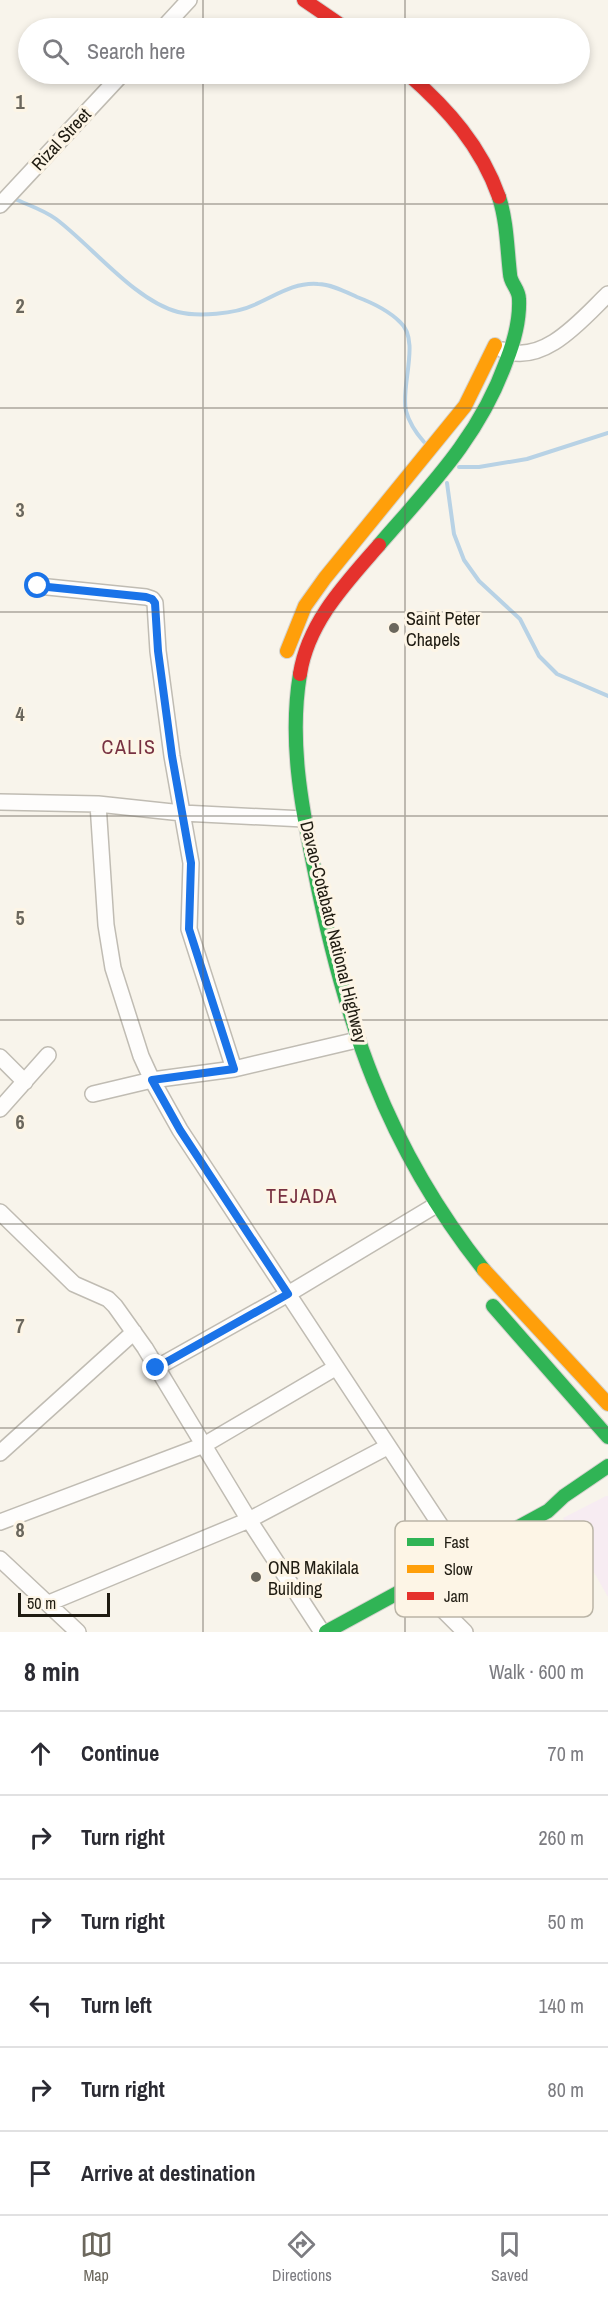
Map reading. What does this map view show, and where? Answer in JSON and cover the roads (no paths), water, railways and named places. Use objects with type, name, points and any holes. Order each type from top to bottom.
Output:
[{"type":"highway","points":[[304,0],[330,18]]},
{"type":"highway","name":"Davao-Cotabato National Highway","points":[[419,84],[451,113],[464,129],[492,176],[505,216],[510,278],[503,293]]},
{"type":"highway","name":"Davao-Cotabato National Highway","points":[[285,664],[286,654],[305,606],[325,578],[465,406],[517,327],[520,292],[510,278]]},
{"type":"highway","name":"Davao-Cotabato National Highway","points":[[499,330],[502,349],[498,386],[482,418],[463,445],[342,588],[314,631],[302,661],[296,694],[294,732],[304,819],[327,930],[346,1042],[383,1106],[427,1210],[608,1404]]},
{"type":"highway","points":[[485,1297],[608,1437]]},
{"type":"highway","points":[[530,1521],[548,1511],[564,1496],[608,1466]]},
{"type":"highway","points":[[548,1511],[571,1508]]},
{"type":"highway","points":[[333,1630],[395,1595]]},
{"type":"street","points":[[172,18],[189,0]]},
{"type":"street","name":"Rizal Street","points":[[0,204],[113,84]]},
{"type":"street","points":[[502,349],[537,351],[550,345],[579,322],[608,294]]},
{"type":"street","points":[[38,586],[146,597],[155,603],[158,651],[191,863],[189,929],[234,1069]]},
{"type":"street","points":[[0,802],[98,804],[182,813],[304,819]]},
{"type":"street","points":[[98,804],[109,947],[118,985],[141,1056],[152,1080],[180,1130],[437,1521]]},
{"type":"street","points":[[93,1094],[152,1080],[234,1069],[346,1042]]},
{"type":"street","points":[[0,1109],[48,1055]]},
{"type":"street","points":[[0,1057],[25,1082]]},
{"type":"street","points":[[156,1368],[288,1294],[427,1210]]},
{"type":"street","points":[[0,1212],[74,1284],[85,1291],[108,1299],[115,1306],[134,1332],[249,1520],[333,1630]]},
{"type":"street","points":[[0,1453],[134,1332]]},
{"type":"street","points":[[0,1522],[204,1445],[335,1368]]},
{"type":"street","points":[[49,1603],[249,1520],[387,1447]]},
{"type":"street","points":[[0,1559],[78,1632]]},
{"type":"street","points":[[450,1617],[465,1632]]},
{"type":"waterway","points":[[15,199],[56,219],[130,285],[146,297],[178,312],[206,314],[237,311],[293,287],[309,284],[333,287],[385,310],[400,322],[409,340],[410,352],[405,389],[406,411],[413,427],[424,442]]},
{"type":"waterway","points":[[459,467],[479,467],[527,459],[608,433]]},
{"type":"waterway","points":[[447,483],[454,534],[464,560],[479,581],[520,619],[539,656],[557,674],[608,696]]},
{"type":"place","name":"Saint Peter Chapels","points":[[394,628]]},
{"type":"place","name":"ONB Makilala Building","points":[[256,1577]]},
{"type":"district","name":"CALIS","points":[[129,746]]},
{"type":"district","name":"TEJADA","points":[[302,1195]]}]
